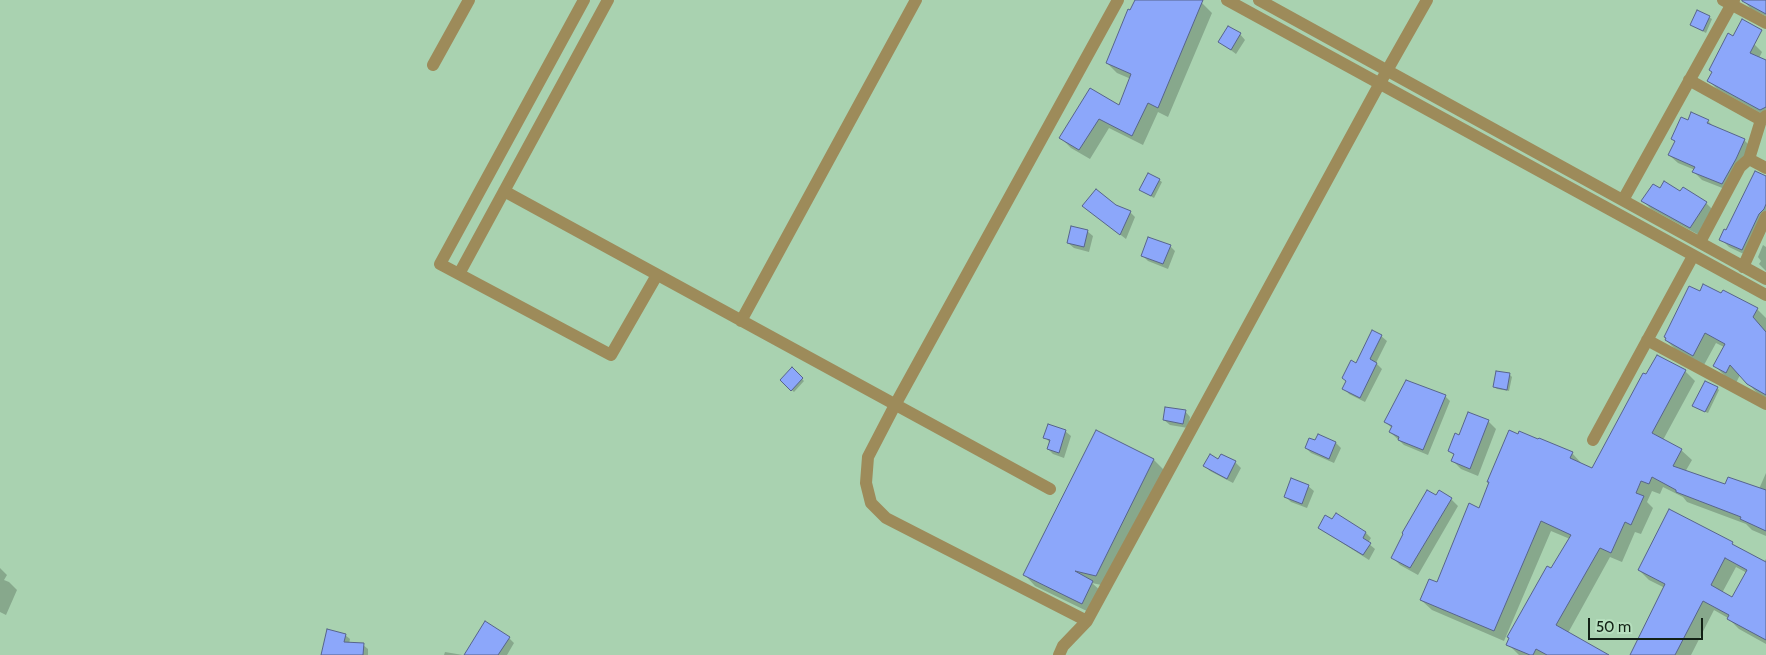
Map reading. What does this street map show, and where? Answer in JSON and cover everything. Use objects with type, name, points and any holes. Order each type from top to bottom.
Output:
[{"type":"street","points":[[433,66],[469,0]]},
{"type":"street","points":[[584,0],[440,264],[612,355],[657,275]]},
{"type":"street","points":[[459,274],[608,0]]},
{"type":"street","points":[[741,321],[916,0]]},
{"type":"street","points":[[1087,621],[886,518],[871,503],[866,483],[868,457],[895,405],[1118,0]]},
{"type":"street","points":[[1227,0],[1766,295]]},
{"type":"street","points":[[1258,0],[1766,279]]},
{"type":"street","points":[[1059,655],[1064,646],[1087,621],[1387,71],[1428,0]]},
{"type":"street","points":[[1623,200],[1689,80],[1729,2],[1766,23]]},
{"type":"street","points":[[1689,80],[1764,118],[1749,159],[1740,167],[1700,242]]},
{"type":"street","points":[[1749,159],[1766,168]]},
{"type":"street","points":[[504,191],[1050,489]]},
{"type":"street","points":[[1743,267],[1766,217]]},
{"type":"street","points":[[1593,440],[1693,256]]},
{"type":"street","points":[[1647,340],[1766,404]]},
{"type":"building","points":[[1135,0],[1203,0],[1158,108],[1148,103],[1132,136],[1099,119],[1079,150],[1059,138],[1090,88],[1119,105],[1131,74],[1106,63],[1128,9],[1130,10]]},
{"type":"building","points":[[1766,0],[1766,14],[1742,1]]},
{"type":"building","points":[[1697,10],[1710,16],[1703,31],[1690,25]]},
{"type":"building","points":[[1742,19],[1762,30],[1750,53],[1766,60],[1766,107],[1760,110],[1707,81],[1712,72],[1709,70],[1728,33],[1733,36]]},
{"type":"building","points":[[1228,26],[1241,33],[1231,50],[1218,42]]},
{"type":"building","points":[[1691,112],[1709,120],[1707,123],[1745,139],[1722,184],[1692,172],[1695,167],[1668,155],[1675,141],[1671,139],[1681,117],[1688,120]]},
{"type":"building","points":[[1755,171],[1766,176],[1766,204],[1759,214],[1742,250],[1719,240],[1724,229],[1726,230]]},
{"type":"building","points":[[1148,173],[1160,179],[1151,196],[1139,190]]},
{"type":"building","points":[[1664,181],[1680,191],[1683,187],[1707,202],[1690,228],[1641,201],[1653,184],[1660,188]]},
{"type":"building","points":[[1096,189],[1116,205],[1131,211],[1120,235],[1082,206]]},
{"type":"building","points":[[1071,226],[1088,230],[1084,247],[1067,243]]},
{"type":"building","points":[[1148,237],[1171,245],[1163,264],[1141,256]]},
{"type":"building","points":[[1703,284],[1721,293],[1723,290],[1758,308],[1753,317],[1766,332],[1766,395],[1747,384],[1730,365],[1726,373],[1713,366],[1725,344],[1705,333],[1693,356],[1665,340],[1666,338],[1664,337],[1689,286],[1700,291]]},
{"type":"building","points":[[1372,330],[1382,335],[1370,359],[1377,363],[1360,398],[1342,389],[1346,381],[1342,378],[1351,360],[1356,363]]},
{"type":"building","points":[[1657,355],[1686,370],[1652,433],[1682,449],[1673,466],[1725,484],[1728,477],[1766,490],[1766,531],[1740,519],[1741,517],[1676,492],[1676,490],[1652,477],[1649,484],[1641,481],[1636,493],[1644,496],[1631,525],[1625,522],[1611,553],[1600,548],[1556,625],[1609,655],[1547,655],[1536,649],[1533,655],[1530,655],[1506,645],[1509,638],[1507,637],[1547,566],[1551,568],[1571,535],[1541,521],[1494,631],[1420,600],[1429,579],[1437,582],[1469,503],[1479,508],[1489,482],[1487,482],[1509,430],[1518,434],[1519,431],[1573,452],[1570,458],[1592,468],[1643,373],[1646,374]]},
{"type":"building","points":[[792,367],[803,378],[791,391],[780,380]]},
{"type":"building","points":[[1496,371],[1510,373],[1507,390],[1493,387]]},
{"type":"building","points":[[1406,380],[1446,395],[1423,450],[1398,440],[1399,437],[1389,432],[1392,426],[1384,422]]},
{"type":"building","points":[[1705,381],[1718,387],[1705,412],[1692,406]]},
{"type":"building","points":[[1165,407],[1186,410],[1183,424],[1163,420]]},
{"type":"building","points":[[1468,412],[1489,420],[1470,469],[1451,461],[1454,454],[1448,451],[1455,433],[1459,435]]},
{"type":"building","points":[[1048,424],[1066,430],[1059,453],[1047,449],[1050,440],[1043,438]]},
{"type":"building","points":[[1096,430],[1154,459],[1096,576],[1075,571],[1093,581],[1082,604],[1023,575]]},
{"type":"building","points":[[1318,434],[1336,442],[1329,459],[1305,448],[1309,438],[1315,440]]},
{"type":"building","points":[[1210,454],[1218,459],[1221,454],[1236,461],[1227,479],[1203,466]]},
{"type":"building","points":[[1291,478],[1309,485],[1302,504],[1284,497]]},
{"type":"building","points":[[1427,490],[1436,495],[1439,490],[1452,498],[1410,568],[1391,558],[1402,533]]},
{"type":"building","points":[[1669,509],[1733,542],[1732,544],[1766,562],[1766,640],[1727,619],[1729,615],[1703,601],[1675,655],[1630,655],[1665,584],[1638,570]],"holes":[[[1725,558],[1747,570],[1732,597],[1711,585]]]},
{"type":"building","points":[[1336,513],[1366,532],[1363,538],[1371,543],[1363,555],[1318,528],[1325,515],[1332,519]]},
{"type":"building","points":[[485,621],[510,637],[498,655],[464,655]]},
{"type":"building","points":[[327,629],[346,634],[344,642],[364,643],[363,655],[321,655]]}]
